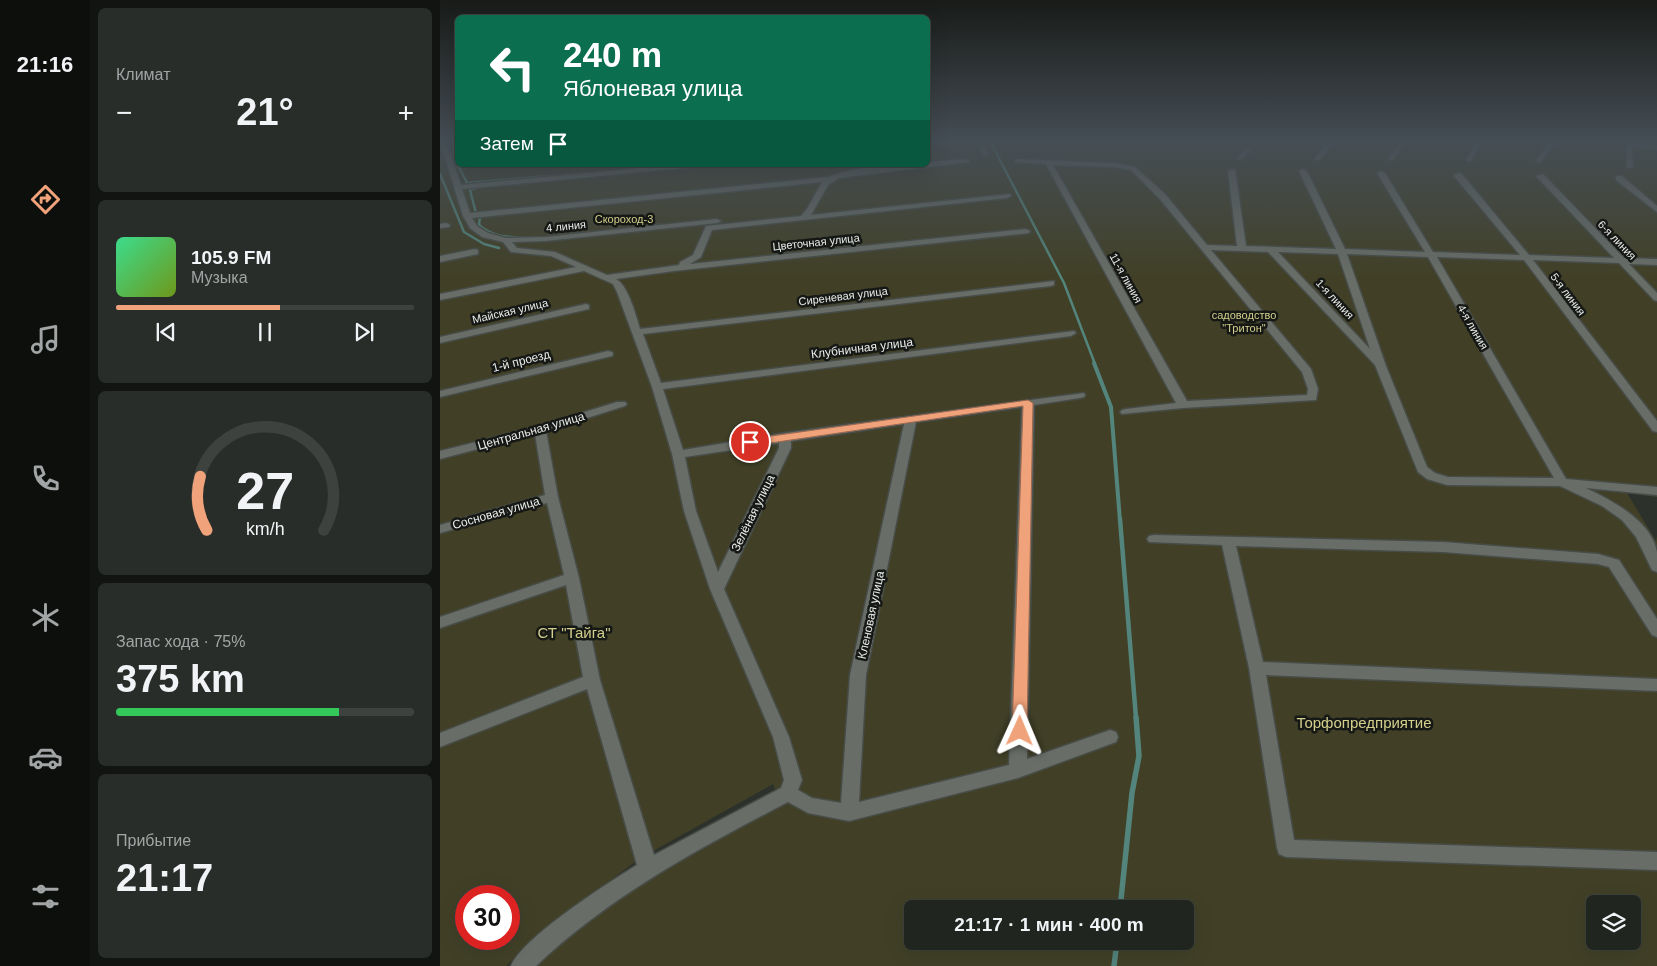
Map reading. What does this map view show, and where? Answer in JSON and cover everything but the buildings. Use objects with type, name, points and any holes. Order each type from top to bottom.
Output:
[{"type":"street","points":[[469,186],[459,187],[467,216],[474,228],[485,235],[506,240],[514,250],[552,254],[608,277],[616,282],[622,292],[657,387],[678,454],[690,511],[717,589],[780,737],[794,780],[788,794],[681,848],[590,905],[521,966]]},
{"type":"street","points":[[467,216],[761,186]]},
{"type":"street","points":[[806,216],[825,186]]},
{"type":"street","name":"11-я линия","points":[[1061,186],[1183,405]]},
{"type":"street","points":[[1126,412],[1183,405],[1312,398],[1313,389],[1307,371],[1152,186]]},
{"type":"street","points":[[1234,186],[1242,249]]},
{"type":"street","points":[[1310,186],[1342,252],[1380,366],[1422,469],[1447,481],[1562,482],[1657,491]]},
{"type":"street","name":"4-я линия","points":[[1390,186],[1562,482]]},
{"type":"street","name":"5-я линия","points":[[1467,186],[1526,258],[1657,429]]},
{"type":"street","name":"6-я линия","points":[[1550,186],[1657,298]]},
{"type":"street","points":[[1629,186],[1657,210]]},
{"type":"street","points":[[674,268],[697,257],[708,228],[806,216],[1007,196]]},
{"type":"street","name":"4 линия","points":[[506,240],[545,239],[786,214],[806,216]]},
{"type":"street","name":"Цветочная улица","points":[[608,277],[674,268],[1026,231]]},
{"type":"street","points":[[1204,248],[1657,262]]},
{"type":"street","name":"1-я линия","points":[[1271,250],[1380,366]]},
{"type":"street","points":[[440,259],[475,252]]},
{"type":"street","points":[[440,298],[585,268]]},
{"type":"street","name":"Сиреневая улица","points":[[637,332],[1052,283]]},
{"type":"street","name":"Майская улица","points":[[440,340],[586,307]]},
{"type":"street","name":"Клубничная улица","points":[[657,387],[1071,333]]},
{"type":"street","name":"1-й проезд","points":[[440,394],[608,354]]},
{"type":"street","points":[[678,454],[911,418],[1080,395]]},
{"type":"street","points":[[1018,770],[1028,403]]},
{"type":"street","name":"Центральная улица","points":[[440,455],[540,429],[622,404]]},
{"type":"street","name":"Кленовая улица","points":[[849,813],[858,675],[911,418]]},
{"type":"street","points":[[540,429],[552,497],[572,578],[592,680],[648,868]]},
{"type":"street","name":"Зелёная улица","points":[[717,589],[785,448],[785,437]]},
{"type":"street","points":[[1562,482],[1599,499],[1624,516],[1641,534],[1657,566]]},
{"type":"street","name":"Сосновая улица","points":[[440,529],[552,497]]},
{"type":"street","points":[[1154,539],[1443,546],[1598,559],[1614,564],[1657,632]]},
{"type":"street","points":[[1228,542],[1257,668],[1286,848],[1657,861]]},
{"type":"street","points":[[440,623],[572,578]]},
{"type":"street","points":[[1257,668],[1657,685]]},
{"type":"street","points":[[440,740],[592,680]]},
{"type":"street","points":[[788,794],[808,805],[849,813],[1018,770],[1110,738]]},
{"type":"green space","points":[[440,186],[1657,186],[1657,497],[1627,493],[1656,541],[1657,536],[1657,966],[533,966],[568,933],[667,864],[780,801],[773,784],[639,859],[577,905],[506,966],[440,966]]},
{"type":"waterway","points":[[445,186],[464,232],[484,244],[499,248]]},
{"type":"waterway","points":[[1013,186],[1064,283],[1095,364]]},
{"type":"waterway","points":[[478,213],[476,213],[470,190],[479,187]]},
{"type":"waterway","points":[[480,216],[479,225],[496,235],[528,238]]},
{"type":"waterway","points":[[1094,363],[1111,407],[1120,521]]},
{"type":"waterway","points":[[1120,519],[1136,718]]},
{"type":"waterway","points":[[1121,900],[1132,793],[1139,756],[1136,717]]},
{"type":"waterway","points":[[1114,966],[1116,950]]},
{"type":"route","points":[[750,442],[1028,403],[1020,731]]},
{"type":"park label","name":"Скороход-3","points":[[624,219]]},
{"type":"park label","name":"садоводство \"Тритон\"","points":[[1244,321]]},
{"type":"park label","name":"СТ \"Тайга\"","points":[[574,633]]},
{"type":"park label","name":"Торфопредприятие","points":[[1364,723]]}]
